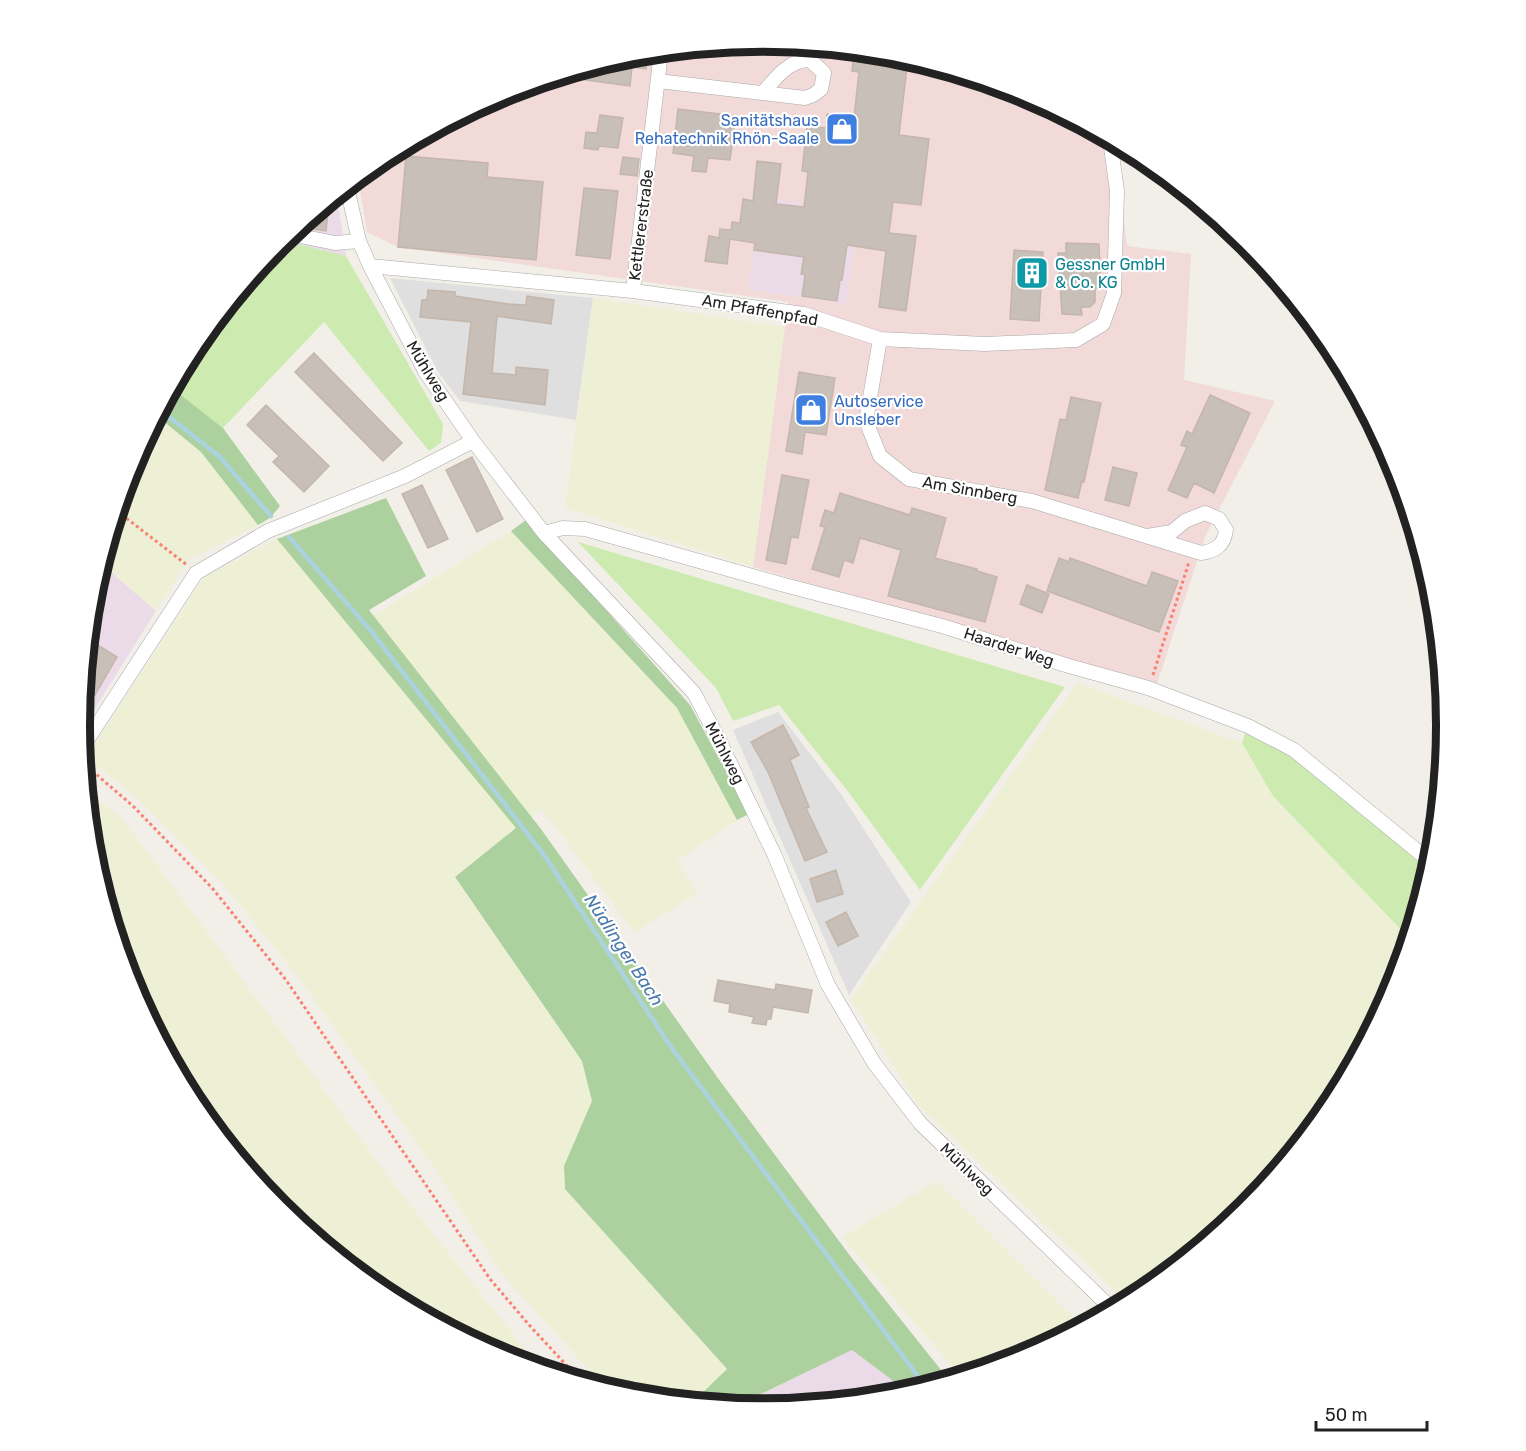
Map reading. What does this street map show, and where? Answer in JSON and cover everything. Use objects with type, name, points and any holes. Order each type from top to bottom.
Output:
[{"type":"street","name":"Kettlererstraße","points":[[633,291],[660,60]]},
{"type":"street","points":[[658,81],[763,93]]},
{"type":"street","name":"Am Pfaffenpfad","points":[[370,266],[633,291],[804,314],[880,339],[985,344],[1076,340],[1103,324],[1114,293],[1117,191],[1111,150]]},
{"type":"street","name":"Mühlweg","points":[[349,195],[360,241],[370,266],[426,373],[473,441],[544,533],[694,693],[774,854],[828,986],[874,1063],[920,1123],[1106,1304]]},
{"type":"street","points":[[302,236],[335,243],[360,241]]},
{"type":"street","name":"Am Sinnberg","points":[[880,339],[866,421],[880,456],[909,479],[1032,501],[1201,554],[1214,551],[1224,540],[1226,530],[1219,519],[1205,513],[1185,521],[1172,531],[1147,536]]},
{"type":"street","points":[[90,735],[196,573],[268,531],[405,476],[473,441]]},
{"type":"street","name":"Haarder Weg","points":[[544,533],[563,528],[585,529],[942,626],[1149,688],[1248,726],[1294,750],[1423,856]]},
{"type":"path","points":[[124,516],[196,573]]},
{"type":"path","points":[[1149,688],[1192,551]]},
{"type":"path","points":[[91,770],[133,806],[205,881],[286,980],[490,1279],[571,1371]]},
{"type":"shaded area","points":[[763,52],[807,54],[894,65],[937,75],[1021,104],[1061,122],[1115,153],[1127,246],[1191,254],[1184,380],[1275,401],[1205,537],[1156,687],[753,567],[788,302],[398,247],[367,232],[360,187],[389,166],[465,122],[547,88],[632,65],[719,54]]},
{"type":"shaded area","points":[[762,198],[859,210],[846,304],[748,289]]},
{"type":"shaded area","points":[[338,204],[346,256],[294,243]]},
{"type":"shaded area","points":[[390,278],[593,298],[576,420],[460,401],[438,372]]},
{"type":"shaded area","points":[[109,570],[156,611],[90,716],[91,681],[96,638]]},
{"type":"shaded area","points":[[778,712],[841,794],[911,902],[849,995],[733,730]]},
{"type":"shaded area","points":[[852,1350],[899,1385],[807,1397],[753,1398]]},
{"type":"green space","points":[[294,243],[346,256],[443,424],[441,443],[429,451],[324,322],[223,428],[178,393],[229,316],[257,282]]},
{"type":"green space","points":[[593,298],[785,327],[753,567],[565,508]]},
{"type":"green space","points":[[178,393],[223,428],[280,506],[270,518],[258,525],[201,452],[163,421]]},
{"type":"green space","points":[[163,421],[201,452],[258,525],[189,559],[156,611],[109,570],[126,509],[141,468]]},
{"type":"green space","points":[[386,498],[426,576],[369,610],[541,829],[720,1081],[851,1257],[944,1374],[899,1385],[852,1350],[753,1398],[700,1395],[727,1369],[565,1189],[564,1166],[592,1101],[582,1061],[455,877],[516,828],[277,539]]},
{"type":"green space","points":[[526,520],[690,705],[749,814],[737,820],[677,708],[511,531]]},
{"type":"green space","points":[[511,531],[677,708],[737,820],[677,860],[697,894],[634,932],[542,809],[454,877],[582,1061],[592,1101],[564,1166],[565,1189],[727,1370],[700,1395],[632,1386],[596,1378],[501,1273],[435,1169],[295,973],[221,882],[138,799],[91,761],[91,750],[205,576],[277,539],[356,626]]},
{"type":"green space","points":[[578,542],[1065,687],[920,890],[850,794],[779,705],[733,721],[716,688]]},
{"type":"green space","points":[[1077,683],[1242,743],[1273,796],[1403,932],[1385,983],[1367,1023],[1323,1099],[1297,1135],[1239,1201],[1207,1231],[1173,1259],[1120,1295],[919,1106],[851,999]]},
{"type":"green space","points":[[1247,727],[1269,738],[1423,857],[1403,932],[1273,796],[1242,743]]},
{"type":"green space","points":[[94,797],[123,819],[406,1200],[531,1357],[465,1329],[426,1308],[353,1259],[287,1201],[229,1135],[180,1062],[141,983],[113,900],[103,857]]},
{"type":"green space","points":[[937,1181],[1076,1320],[1021,1347],[955,1370],[842,1237]]},
{"type":"building","points":[[853,58],[907,68],[899,135],[929,139],[921,205],[893,202],[889,233],[916,236],[906,311],[879,307],[886,251],[847,245],[837,301],[802,296],[805,275],[801,274],[804,257],[754,250],[755,243],[730,239],[727,264],[705,261],[709,236],[719,238],[720,229],[731,230],[732,222],[740,223],[743,199],[753,201],[757,161],[781,164],[776,204],[804,207],[808,172],[802,171],[807,126],[826,128],[827,114],[854,117],[859,72],[852,71]]},
{"type":"building","points":[[647,63],[646,69],[632,67],[630,86],[586,80],[586,76],[589,75]]},
{"type":"building","points":[[678,109],[736,116],[730,160],[708,158],[706,172],[692,171],[694,156],[673,153]]},
{"type":"building","points":[[600,115],[623,118],[618,148],[599,146],[598,150],[584,148],[586,132],[597,133]]},
{"type":"building","points":[[406,156],[488,163],[487,177],[543,182],[536,260],[398,247]]},
{"type":"building","points":[[623,157],[639,159],[637,176],[620,174]]},
{"type":"building","points":[[584,188],[618,191],[610,259],[576,255]]},
{"type":"building","points":[[328,213],[326,231],[310,229]]},
{"type":"building","points":[[1066,243],[1099,244],[1101,289],[1095,288],[1095,302],[1090,307],[1081,307],[1082,315],[1062,314],[1058,253],[1066,253]]},
{"type":"building","name":"Gessner GmbH & Co. KG","points":[[1014,250],[1043,252],[1039,321],[1010,319]]},
{"type":"building","points":[[428,290],[455,292],[455,296],[508,304],[526,305],[527,296],[554,300],[551,324],[497,316],[492,373],[516,375],[516,367],[548,370],[545,405],[463,394],[471,322],[420,317],[422,300],[427,300]]},
{"type":"building","points":[[314,353],[402,443],[383,461],[295,372]]},
{"type":"building","name":"Autoservice Unsleber","points":[[799,372],[835,378],[826,435],[805,432],[802,454],[786,451]]},
{"type":"building","points":[[1210,395],[1250,413],[1214,493],[1194,483],[1187,498],[1168,490],[1187,447],[1181,445],[1187,431],[1192,434]]},
{"type":"building","points":[[1071,397],[1101,403],[1084,482],[1082,481],[1078,498],[1045,490],[1060,419],[1066,420]]},
{"type":"building","points":[[266,405],[329,466],[304,492],[273,462],[279,456],[247,425]]},
{"type":"building","points":[[472,457],[503,519],[477,532],[446,470]]},
{"type":"building","points":[[1113,467],[1137,473],[1129,506],[1105,500]]},
{"type":"building","points":[[782,475],[809,480],[798,538],[791,537],[786,564],[766,560]]},
{"type":"building","points":[[422,485],[448,539],[428,548],[402,494]]},
{"type":"building","points":[[840,493],[910,515],[912,508],[946,518],[935,558],[997,577],[985,622],[888,596],[901,550],[860,538],[853,563],[844,560],[839,577],[812,569],[825,527],[820,526],[825,510],[834,513]]},
{"type":"building","points":[[1059,558],[1069,562],[1070,558],[1147,586],[1152,572],[1178,581],[1159,632],[1047,591]]},
{"type":"building","points":[[1027,585],[1049,594],[1042,613],[1020,604]]},
{"type":"building","points":[[95,645],[117,657],[95,695],[91,693]]},
{"type":"building","points":[[783,725],[799,755],[790,760],[809,807],[806,808],[827,852],[805,861],[768,772],[751,742]]},
{"type":"building","points":[[836,870],[843,894],[817,902],[810,879]]},
{"type":"building","points":[[846,912],[858,936],[838,946],[826,922]]},
{"type":"building","points":[[718,980],[775,990],[776,984],[812,990],[808,1013],[773,1007],[771,1019],[767,1019],[766,1025],[752,1023],[754,1017],[729,1012],[730,1004],[714,1001]]},
{"type":"waterway","name":"Nüdlinger Bach","points":[[166,415],[219,456],[271,516]]},
{"type":"waterway","name":"Nüdlinger Bach","points":[[289,537],[371,631],[544,855],[673,1050],[921,1380]]},
{"type":"place","name":"Sanitätshaus Rehatechnik Rhön-Saale","points":[[842,129]]},
{"type":"place","name":"Gessner GmbH & Co. KG","points":[[1032,273]]},
{"type":"place","name":"Autoservice Unsleber","points":[[811,410]]}]
